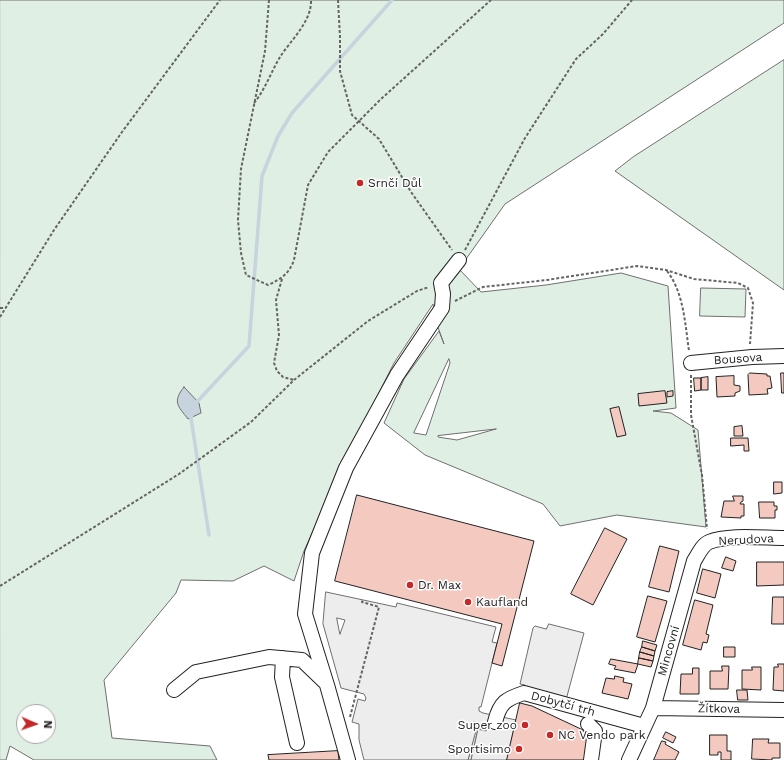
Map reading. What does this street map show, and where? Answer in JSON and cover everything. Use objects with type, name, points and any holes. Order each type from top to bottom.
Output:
[{"type":"street","points":[[348,760],[305,614],[312,553],[346,468],[397,375],[442,308],[444,294],[441,283],[459,260]]},
{"type":"street","name":"Bousova","points":[[691,363],[752,357],[784,356]]},
{"type":"street","name":"Nerudova","points":[[708,542],[723,538],[784,538]]},
{"type":"street","name":"Mincovní","points":[[629,760],[653,708],[694,561],[708,542]]},
{"type":"street","points":[[174,690],[196,672],[269,657],[302,660],[327,685]]},
{"type":"street","points":[[283,658],[282,677],[297,743]]},
{"type":"street","name":"Dobytčí trh","points":[[495,722],[499,708],[509,698],[524,693],[644,726]]},
{"type":"street","name":"Žítkova","points":[[653,708],[784,710]]},
{"type":"street","points":[[588,724],[595,731],[591,760]]},
{"type":"path","points":[[0,317],[54,230],[122,132],[220,0]]},
{"type":"path","points":[[269,0],[265,51],[241,168],[238,220],[241,253],[246,275],[268,285],[282,279],[290,270],[294,260],[308,185],[328,152],[382,99],[491,0]]},
{"type":"path","points":[[254,104],[281,56],[307,18],[311,0]]},
{"type":"path","points":[[338,0],[340,71],[352,115],[379,139],[411,192],[459,260],[525,138],[576,58],[603,34],[632,0]]},
{"type":"path","points":[[442,308],[483,287],[547,280],[637,266],[666,270],[694,279],[738,283],[748,288],[753,303],[750,333],[752,357]]},
{"type":"path","points":[[666,270],[674,280],[680,298],[691,363],[692,415],[702,475],[708,542]]},
{"type":"path","points":[[282,279],[276,300],[279,334],[274,363],[277,371],[283,377],[294,380]]},
{"type":"path","points":[[0,586],[179,474],[251,422],[294,380],[368,321],[417,291],[441,283]]},
{"type":"path","points":[[0,308],[6,308]]},
{"type":"path","points":[[349,723],[379,606],[362,602],[363,600]]},
{"type":"green space","points":[[0,0],[784,0],[784,23],[505,204],[459,269],[481,292],[546,285],[621,273],[668,286],[676,408],[653,411],[671,413],[698,430],[706,527],[617,515],[560,526],[543,504],[425,455],[384,423],[404,379],[439,331],[444,344],[435,319],[433,304],[394,363],[349,452],[304,551],[294,581],[264,566],[233,581],[181,580],[176,593],[104,680],[112,738],[210,746],[217,760],[34,760],[10,746],[6,760],[0,760]],"holes":[[[449,359],[450,363],[426,435],[414,433]],[[496,429],[457,440],[438,437],[438,436]]]},
{"type":"green space","points":[[784,60],[784,290],[615,171],[633,157]]},
{"type":"green space","points":[[701,288],[746,289],[745,317],[700,316]]},
{"type":"green space","points":[[474,722],[488,726],[487,731],[478,729],[471,760],[468,760],[476,727],[470,725],[470,723]]},
{"type":"shaded area","points":[[184,387],[199,403],[201,413],[188,419],[181,411],[177,400]]},
{"type":"shaded area","points":[[326,592],[396,607],[397,603],[496,627],[492,642],[497,643],[479,711],[516,720],[508,760],[471,760],[478,729],[486,731],[488,726],[474,722],[470,725],[477,727],[468,760],[364,760],[359,740],[359,724],[352,722],[358,699],[365,701],[366,698],[364,694],[341,688],[323,624]],"holes":[[[337,618],[345,620],[340,634]]]},
{"type":"shaded area","points":[[549,624],[584,633],[566,700],[526,689],[525,685],[520,684],[533,628],[535,626],[546,629]]},
{"type":"building","points":[[750,373],[767,374],[767,376],[770,376],[772,388],[767,389],[768,394],[749,395],[748,375]]},
{"type":"building","points":[[781,373],[784,373],[784,393],[782,393]]},
{"type":"building","points":[[734,376],[734,385],[740,386],[740,391],[735,393],[735,396],[717,397],[716,377]]},
{"type":"building","points":[[708,377],[708,390],[701,390],[701,378]]},
{"type":"building","points":[[694,378],[701,378],[701,390],[695,391]]},
{"type":"building","points":[[665,391],[667,403],[639,406],[638,394]]},
{"type":"building","points":[[673,391],[673,396],[667,397],[667,392]]},
{"type":"building","points":[[619,407],[626,435],[617,437],[610,409]]},
{"type":"building","points":[[742,426],[743,436],[734,436],[734,427]]},
{"type":"building","points":[[731,438],[748,438],[749,451],[744,451],[744,445],[731,446]]},
{"type":"building","points":[[774,482],[782,482],[782,493],[774,494]]},
{"type":"building","name":"Kaufland","points":[[357,495],[534,541],[502,666],[492,663],[502,624],[335,581]]},
{"type":"building","points":[[733,496],[743,496],[743,501],[740,504],[744,504],[744,516],[741,516],[741,518],[721,517],[724,501],[734,501]]},
{"type":"building","points":[[759,502],[774,502],[774,506],[777,506],[777,510],[775,510],[775,518],[760,518]]},
{"type":"building","points":[[605,528],[627,539],[593,605],[571,594]]},
{"type":"building","points":[[660,546],[679,551],[669,592],[649,587]]},
{"type":"building","points":[[726,557],[736,561],[733,571],[722,568]]},
{"type":"building","points":[[757,562],[784,562],[784,585],[757,586]]},
{"type":"building","points":[[703,569],[721,574],[715,598],[697,593]]},
{"type":"building","points":[[648,596],[667,601],[655,642],[637,637]]},
{"type":"building","points":[[773,597],[784,597],[784,624],[772,624]]},
{"type":"building","points":[[695,600],[713,605],[706,634],[709,635],[707,643],[703,642],[701,650],[683,645]]},
{"type":"building","points":[[643,641],[657,645],[655,651],[642,647]]},
{"type":"building","points":[[642,647],[655,651],[654,656],[640,652]]},
{"type":"building","points":[[724,647],[735,647],[735,657],[724,657]]},
{"type":"building","points":[[640,652],[654,656],[653,661],[639,658]]},
{"type":"building","points":[[639,658],[653,661],[651,667],[638,664]]},
{"type":"building","points":[[611,659],[638,664],[635,673],[614,669],[616,666],[609,664]]},
{"type":"building","points":[[778,664],[784,664],[784,691],[773,690],[774,667],[778,667]]},
{"type":"building","points":[[722,666],[729,666],[728,689],[710,689],[710,671],[722,671]]},
{"type":"building","points":[[752,667],[761,667],[761,690],[742,689],[742,670],[752,670]]},
{"type":"building","points":[[693,668],[699,668],[699,694],[680,694],[681,674],[692,674]]},
{"type":"building","points":[[615,676],[624,678],[623,682],[632,684],[628,699],[602,693],[606,678],[614,679]]},
{"type":"building","points":[[737,690],[747,690],[748,700],[738,700]]},
{"type":"building","name":"NC Vendo park","points":[[520,703],[532,706],[583,730],[590,741],[585,760],[507,760]]},
{"type":"building","points":[[666,732],[676,737],[673,743],[663,738]]},
{"type":"building","points":[[710,735],[727,735],[727,751],[731,751],[731,760],[721,760],[721,752],[718,752],[718,755],[710,755]]},
{"type":"building","points":[[753,739],[769,739],[768,743],[780,743],[780,758],[772,758],[772,760],[752,759]]},
{"type":"building","points":[[662,741],[666,742],[665,744],[679,752],[675,760],[654,760]]},
{"type":"building","points":[[338,751],[339,760],[269,760],[268,755]]},
{"type":"waterway","points":[[195,404],[249,346],[262,176],[278,136],[292,113],[392,0]]},
{"type":"waterway","points":[[192,414],[191,418],[209,535]]},
{"type":"place","name":"Srnčí Důl","points":[[360,183]]},
{"type":"place","name":"Dr. Max","points":[[410,585]]},
{"type":"place","name":"Kaufland","points":[[468,602]]},
{"type":"place","name":"Super zoo","points":[[525,725]]},
{"type":"place","name":"NC Vendo park","points":[[550,735]]},
{"type":"place","name":"Sportisimo","points":[[519,749]]}]
